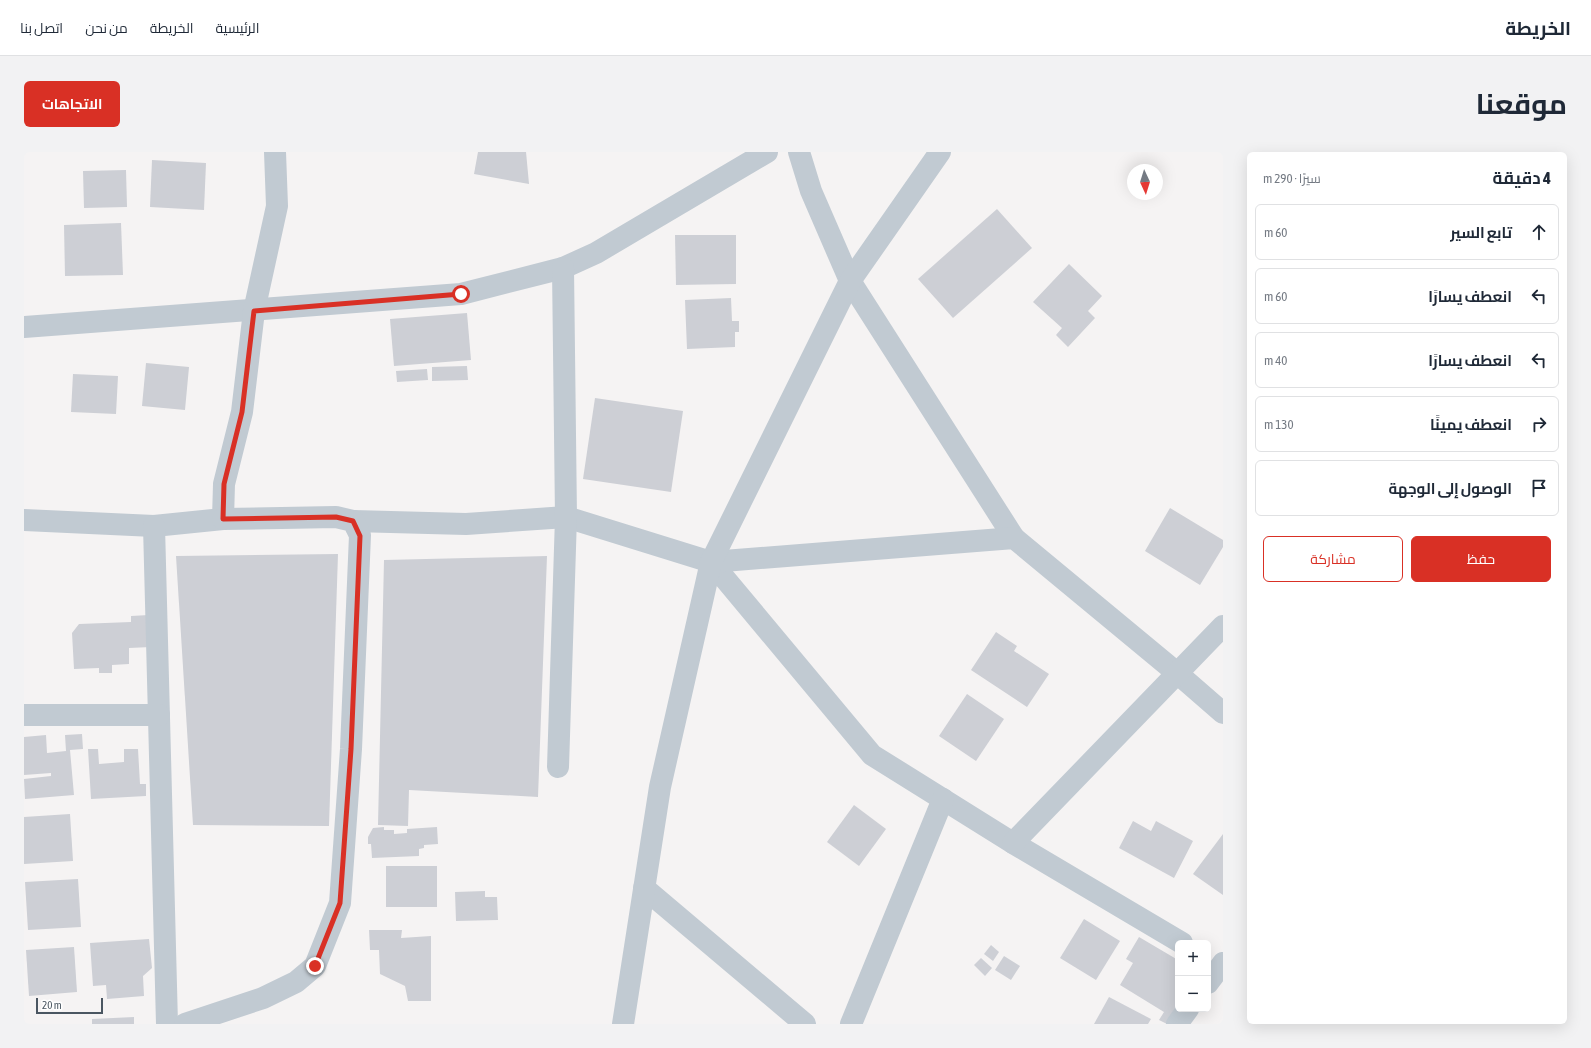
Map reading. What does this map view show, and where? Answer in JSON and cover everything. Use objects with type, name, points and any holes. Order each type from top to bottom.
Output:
[{"type":"street","points":[[223,519],[224,484],[242,412],[254,311],[277,206],[275,152]]},
{"type":"street","points":[[24,327],[254,311],[461,294],[563,268],[596,252],[767,152]]},
{"type":"street","points":[[799,152],[811,191],[850,282],[1014,538],[1223,713]]},
{"type":"street","points":[[623,1024],[660,787],[711,562],[850,282],[940,152]]},
{"type":"street","points":[[558,767],[566,517],[563,268]]},
{"type":"street","points":[[24,520],[154,526],[223,519],[336,517],[353,521],[466,524],[566,517],[711,562],[1014,538]]},
{"type":"street","points":[[185,1024],[263,998],[296,982],[315,966],[340,903],[351,749],[360,536],[353,521]]},
{"type":"street","points":[[154,526],[167,1024]]},
{"type":"street","points":[[711,562],[872,754],[1012,843],[1177,940]]},
{"type":"street","points":[[1012,843],[1223,626]]},
{"type":"street","points":[[24,715],[159,715]]},
{"type":"street","points":[[851,1024],[943,799]]},
{"type":"street","points":[[644,888],[804,1024]]},
{"type":"street","points":[[1211,976],[1217,962]]},
{"type":"street","points":[[1177,1024],[1186,1012]]},
{"type":"building","points":[[478,152],[526,152],[529,184],[474,174]]},
{"type":"building","points":[[152,160],[206,163],[204,210],[150,207]]},
{"type":"building","points":[[126,170],[127,207],[84,208],[83,171]]},
{"type":"building","points":[[997,209],[1032,248],[953,318],[918,279]]},
{"type":"building","points":[[121,223],[123,275],[65,276],[64,225]]},
{"type":"building","points":[[675,235],[736,235],[736,284],[676,285]]},
{"type":"building","points":[[1069,264],[1102,296],[1088,311],[1095,318],[1068,347],[1056,335],[1062,328],[1033,302]]},
{"type":"building","points":[[731,298],[732,321],[739,321],[739,332],[735,332],[735,347],[687,349],[685,300]]},
{"type":"building","points":[[467,313],[471,360],[394,366],[390,319]]},
{"type":"building","points":[[146,363],[189,367],[185,410],[142,406]]},
{"type":"building","points":[[467,366],[468,380],[432,381],[432,367]]},
{"type":"building","points":[[427,369],[428,380],[397,382],[396,371]]},
{"type":"building","points":[[73,374],[118,376],[116,414],[71,412]]},
{"type":"building","points":[[595,398],[683,411],[671,492],[583,479]]},
{"type":"building","points":[[1170,508],[1223,540],[1223,547],[1200,585],[1145,551]]},
{"type":"building","points":[[338,554],[329,826],[193,825],[176,556]]},
{"type":"building","points":[[547,556],[538,797],[409,790],[408,826],[378,825],[384,560]]},
{"type":"building","points":[[149,615],[151,647],[129,648],[129,664],[112,665],[112,673],[99,673],[99,668],[74,669],[72,633],[79,624],[131,622],[131,616]]},
{"type":"building","points":[[996,632],[1017,646],[1014,651],[1049,674],[1027,707],[971,670]]},
{"type":"building","points":[[967,694],[1004,719],[976,761],[939,736]]},
{"type":"building","points":[[82,734],[83,749],[70,750],[74,795],[25,799],[24,779],[51,776],[51,773],[24,775],[24,737],[46,735],[47,753],[66,751],[65,735]]},
{"type":"building","points":[[88,749],[98,749],[99,764],[124,762],[124,749],[138,749],[140,784],[146,784],[146,796],[91,799]]},
{"type":"building","points":[[854,805],[886,829],[859,866],[827,842]]},
{"type":"building","points":[[70,814],[73,861],[24,864],[24,817]]},
{"type":"building","points":[[1133,821],[1151,831],[1156,821],[1193,841],[1174,878],[1119,848]]},
{"type":"building","points":[[384,827],[384,830],[394,830],[394,834],[407,833],[407,829],[437,827],[438,844],[424,845],[424,848],[419,849],[419,856],[372,858],[371,844],[368,844],[368,837],[373,828]]},
{"type":"building","points":[[1223,834],[1223,895],[1193,874]]},
{"type":"building","points":[[386,866],[437,866],[437,907],[386,907]]},
{"type":"building","points":[[78,879],[81,927],[28,930],[25,882]]},
{"type":"building","points":[[485,891],[485,897],[497,897],[498,920],[456,921],[455,892]]},
{"type":"building","points":[[1084,919],[1120,941],[1096,980],[1060,958]]},
{"type":"building","points":[[369,930],[402,930],[401,938],[431,936],[431,1001],[408,1001],[405,986],[380,974],[379,950],[370,950]]},
{"type":"building","points":[[1139,937],[1175,958],[1175,1011],[1167,1024],[1159,1020],[1164,1012],[1120,985],[1133,963],[1126,959]]},
{"type":"building","points":[[149,939],[152,968],[143,976],[144,996],[107,999],[106,985],[93,986],[90,943]]},
{"type":"building","points":[[991,945],[999,952],[993,961],[984,954]]},
{"type":"building","points":[[74,947],[77,992],[29,996],[26,950]]},
{"type":"building","points":[[1004,956],[1020,966],[1011,980],[995,970]]},
{"type":"building","points":[[981,958],[992,968],[985,976],[974,965]]},
{"type":"building","points":[[1109,997],[1151,1019],[1148,1024],[1094,1024]]},
{"type":"building","points":[[134,1017],[134,1024],[92,1024],[92,1019]]},
{"type":"route","points":[[315,966],[340,903],[351,749],[360,536],[353,521],[336,517],[223,519],[224,484],[242,412],[254,311],[461,294]]}]
